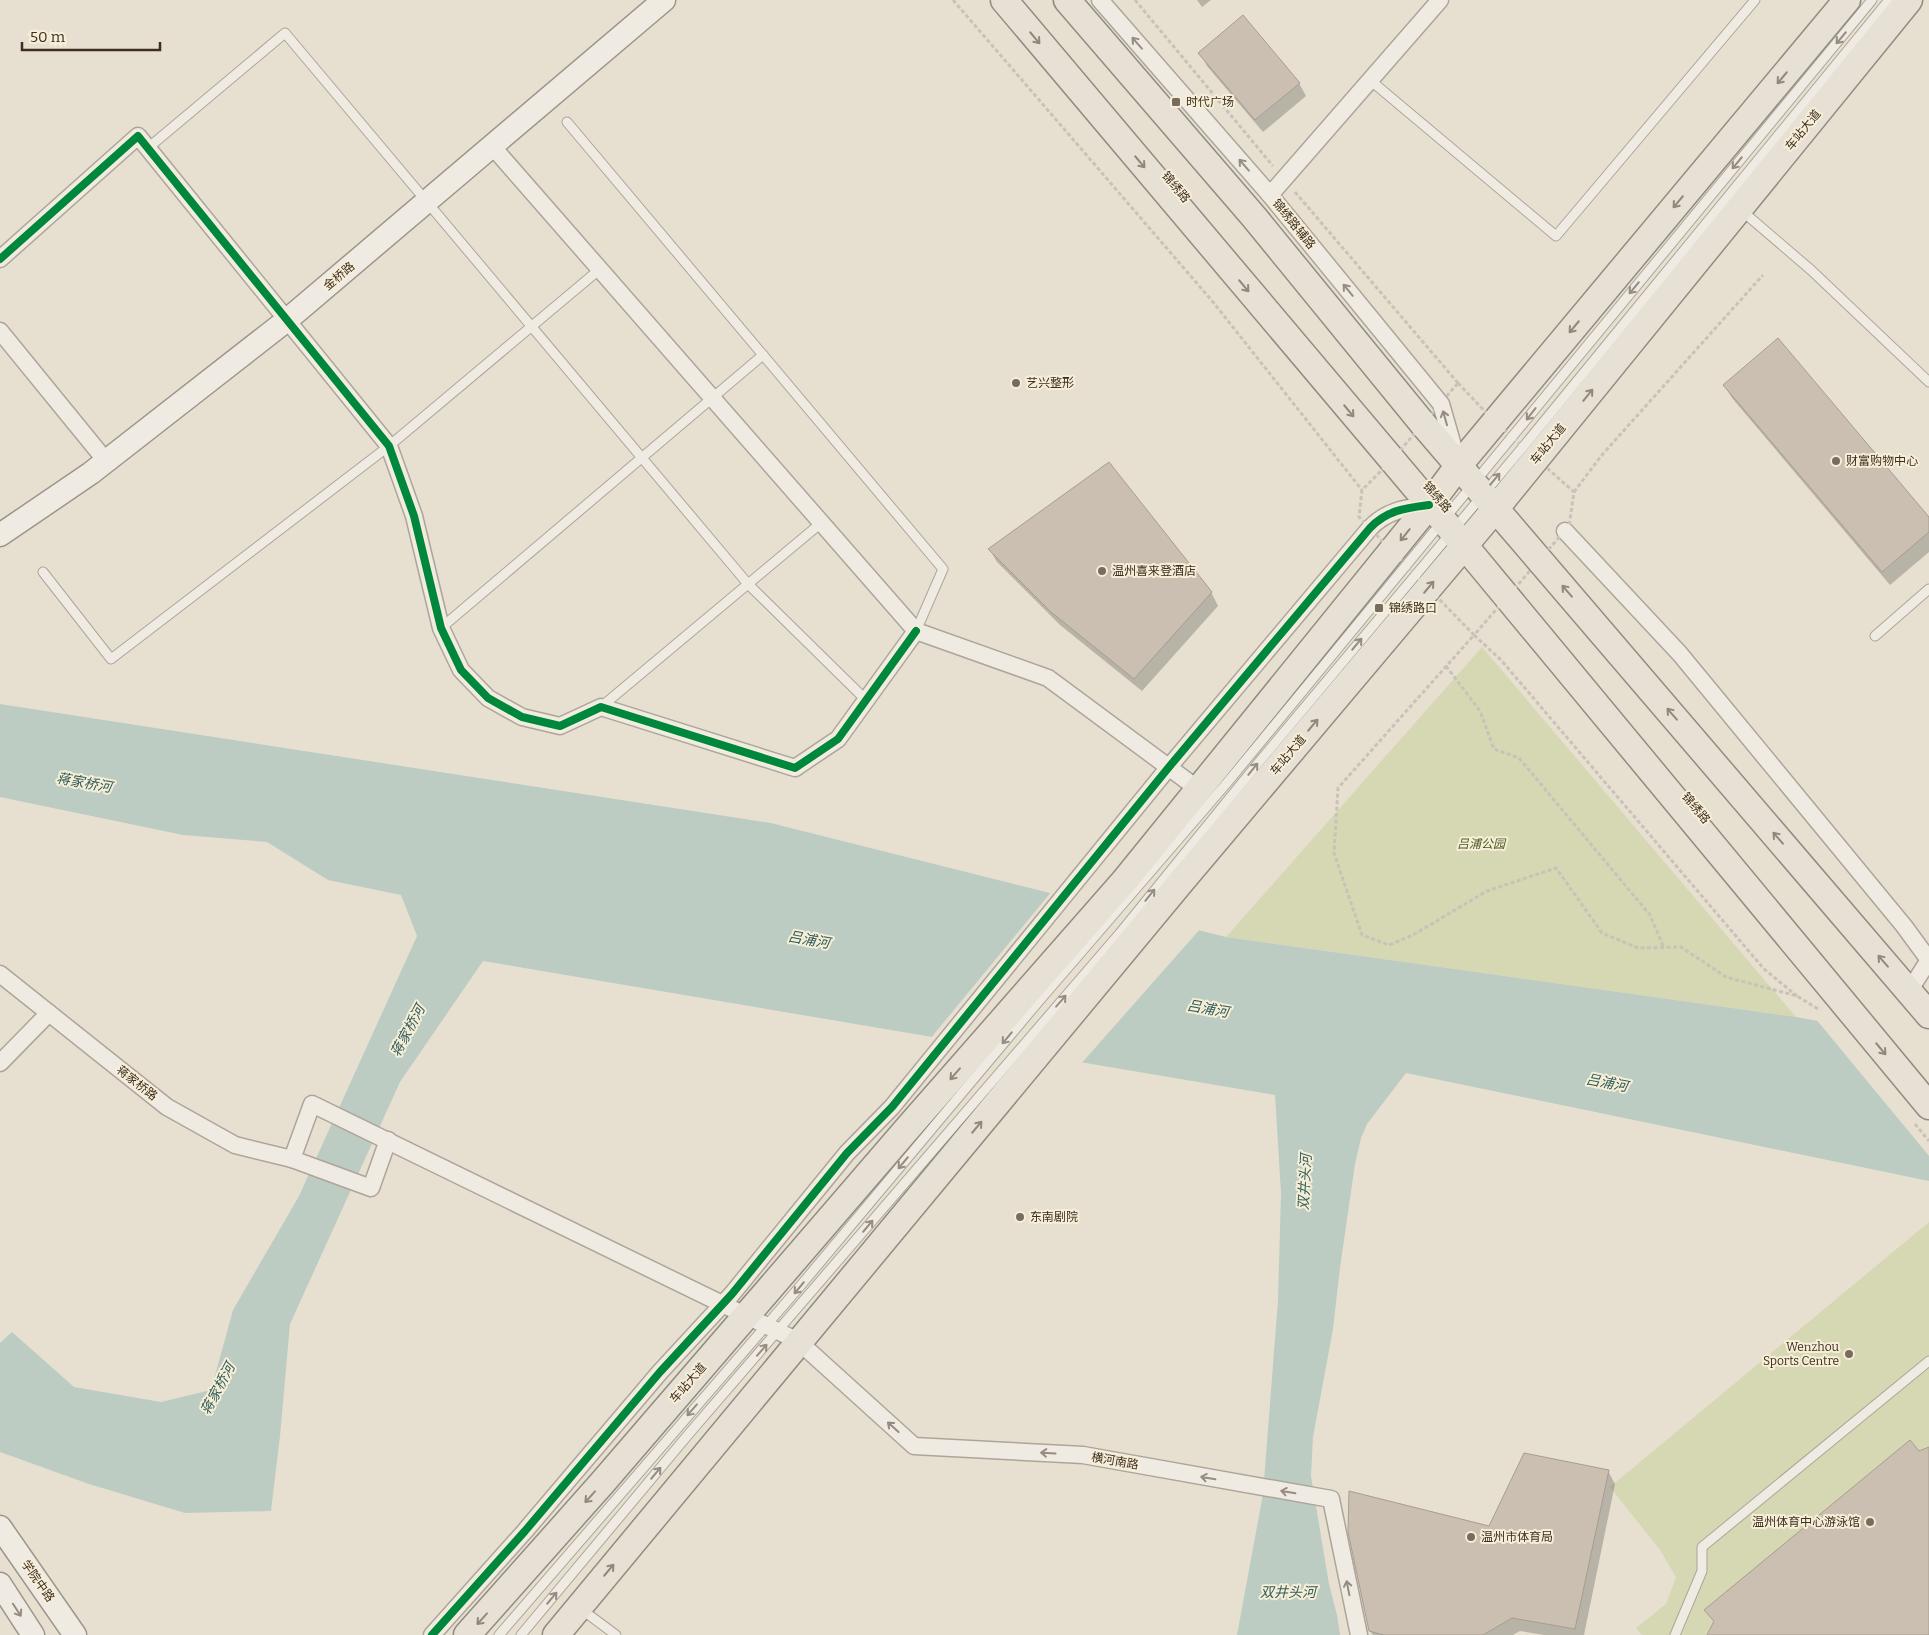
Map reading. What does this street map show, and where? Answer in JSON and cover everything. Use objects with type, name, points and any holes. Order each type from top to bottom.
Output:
[{"type":"main road","name":"锦绣路","points":[[1004,0],[1447,525],[1849,1011],[1920,1112]]},
{"type":"main road","points":[[1067,0],[1254,216],[1416,417],[1928,1013]]},
{"type":"main road","name":"车站大道","points":[[467,1635],[603,1482],[772,1328],[946,1164],[1180,883],[1447,525],[1478,487],[1847,0]]},
{"type":"main road","name":"车站大道","points":[[556,1635],[579,1607],[907,1129],[1126,879],[1198,789],[1447,525],[1478,487],[1739,209],[1909,0]]},
{"type":"street","name":"金桥路","points":[[0,534],[106,461],[288,320],[664,0]]},
{"type":"street","name":"锦绣路辅路","points":[[1100,0],[1270,195],[1441,404],[1478,487]]},
{"type":"street","points":[[1270,195],[1440,0]]},
{"type":"street","points":[[0,259],[138,136],[389,446],[414,516],[441,628],[460,670],[488,698],[522,717],[560,726],[601,707],[794,768],[838,740],[916,631]]},
{"type":"street","points":[[492,146],[916,631],[1048,678],[1198,789]]},
{"type":"street","points":[[0,331],[106,461]]},
{"type":"street","points":[[432,1635],[525,1531],[660,1372],[722,1305],[847,1153],[892,1106],[1095,857],[1376,522],[1398,510],[1447,525]]},
{"type":"street","points":[[1565,531],[1680,654],[1904,926],[1929,960],[1908,991]]},
{"type":"street","name":"蒋家桥路","points":[[0,974],[167,1107],[235,1145],[292,1159],[371,1188],[388,1140]]},
{"type":"street","points":[[0,1063],[49,1013]]},
{"type":"street","name":"横河南路","points":[[292,1159],[312,1104],[772,1328],[914,1446],[1083,1455],[1331,1499],[1359,1635]]},
{"type":"street","name":"学院中路","points":[[0,1527],[75,1635]]},
{"type":"street","points":[[0,1584],[33,1635]]},
{"type":"lane","points":[[1370,80],[1556,236],[1754,0]]},
{"type":"lane","points":[[1478,487],[1512,437],[1566,369],[1872,0]]},
{"type":"lane","points":[[1478,487],[1889,0]]},
{"type":"lane","points":[[148,148],[285,33],[748,584],[866,700]]},
{"type":"lane","points":[[567,122],[943,569],[916,631]]},
{"type":"lane","points":[[1739,209],[1811,270],[1929,382]]},
{"type":"lane","points":[[43,572],[111,659],[389,446],[600,269]]},
{"type":"lane","points":[[441,628],[763,356]]},
{"type":"lane","points":[[601,707],[821,523]]},
{"type":"lane","points":[[521,1635],[687,1436],[772,1328],[1039,1001],[1447,525]]},
{"type":"lane","points":[[499,1635],[1120,933],[1447,525]]},
{"type":"lane","points":[[1875,636],[1929,589]]},
{"type":"lane","points":[[1675,1635],[1702,1571],[1702,1547],[1929,1361]]},
{"type":"lane","points":[[579,1607],[616,1635]]},
{"type":"path","points":[[953,0],[1213,302],[1362,490]]},
{"type":"path","points":[[1574,492],[1601,456],[1763,275]]},
{"type":"path","points":[[1797,996],[1726,978],[1681,947],[1638,948],[1602,933],[1556,868],[1487,891],[1413,935],[1389,945],[1362,935],[1334,853],[1338,788],[1474,635],[1501,660],[1764,970],[1797,996],[1824,1012]]},
{"type":"path","points":[[1446,666],[1480,711],[1494,749],[1519,758],[1650,915],[1664,948]]},
{"type":"path","points":[[1920,1112],[1929,1141]]},
{"type":"green space","name":"吕浦公园","points":[[1482,647],[1796,1017],[1226,937]]},
{"type":"green space","name":"Wenzhou Sports Centre","points":[[1929,1222],[1929,1635],[1642,1635],[1636,1628],[1666,1604],[1676,1577],[1660,1550],[1610,1487]]},
{"type":"water","points":[[0,704],[771,823],[1226,937],[1796,1017],[1929,1041],[1929,1181],[1406,1073],[1367,1124],[1361,1138],[1355,1164],[1333,1329],[1313,1437],[1311,1476],[1329,1584],[1340,1635],[1237,1635],[1263,1494],[1278,1300],[1281,1193],[1275,1095],[483,961],[400,1082],[290,1324],[271,1511],[185,1513],[89,1484],[0,1452],[0,1343],[12,1332],[74,1387],[161,1402],[211,1390],[233,1310],[299,1196],[417,936],[401,895],[328,880],[267,842],[183,835],[0,797]]},
{"type":"pier","points":[[1052,891],[1201,928],[1080,1065],[930,1039]]},
{"type":"pier","points":[[1815,1018],[1929,1038],[1929,1156]]},
{"type":"building","points":[[1243,15],[1300,83],[1255,120],[1198,53]]},
{"type":"building","points":[[1778,338],[1929,517],[1929,532],[1882,572],[1723,385]]},
{"type":"building","name":"温州喜来登酒店","points":[[1109,462],[1212,592],[1134,679],[1051,612],[988,549]]},
{"type":"building","name":"温州体育中心游泳馆","points":[[1910,1440],[1919,1451],[1929,1447],[1929,1635],[1707,1635],[1714,1621],[1704,1610]]},
{"type":"building","name":"温州市体育局","points":[[1524,1453],[1609,1470],[1575,1629],[1512,1618],[1483,1635],[1384,1635],[1369,1631],[1348,1532],[1349,1491],[1489,1526]]},
{"type":"cycle path","points":[[0,259],[138,136],[389,446],[414,516],[441,628],[461,670],[488,698],[522,717],[560,726],[601,707],[795,768],[838,739],[916,631]]},
{"type":"cycle path","points":[[432,1635],[525,1531],[660,1372],[732,1294],[847,1153],[892,1107],[1169,767],[1370,528],[1383,517],[1397,511],[1429,505]]},
{"type":"place","name":"时代广场","points":[[1176,102]]},
{"type":"place","name":"艺兴整形","points":[[1016,383]]},
{"type":"place","name":"财富购物中心","points":[[1836,461]]},
{"type":"place","name":"温州喜来登酒店","points":[[1102,571]]},
{"type":"place","name":"锦绣路口","points":[[1379,608]]},
{"type":"place","name":"东南剧院","points":[[1020,1217]]},
{"type":"place","name":"Wenzhou Sports Centre","points":[[1849,1354]]},
{"type":"place","name":"温州体育中心游泳馆","points":[[1870,1522]]},
{"type":"place","name":"温州市体育局","points":[[1471,1537]]},
{"type":"water label","name":"蒋家桥河","points":[[84,783]]},
{"type":"water label","name":"吕浦河","points":[[809,940]]},
{"type":"water label","name":"吕浦河","points":[[1208,1009]]},
{"type":"water label","name":"蒋家桥河","points":[[408,1031]]},
{"type":"water label","name":"吕浦河","points":[[1607,1083]]},
{"type":"water label","name":"双井头河","points":[[1305,1182]]},
{"type":"water label","name":"蒋家桥河","points":[[218,1389]]},
{"type":"water label","name":"双井头河","points":[[1288,1592]]}]
